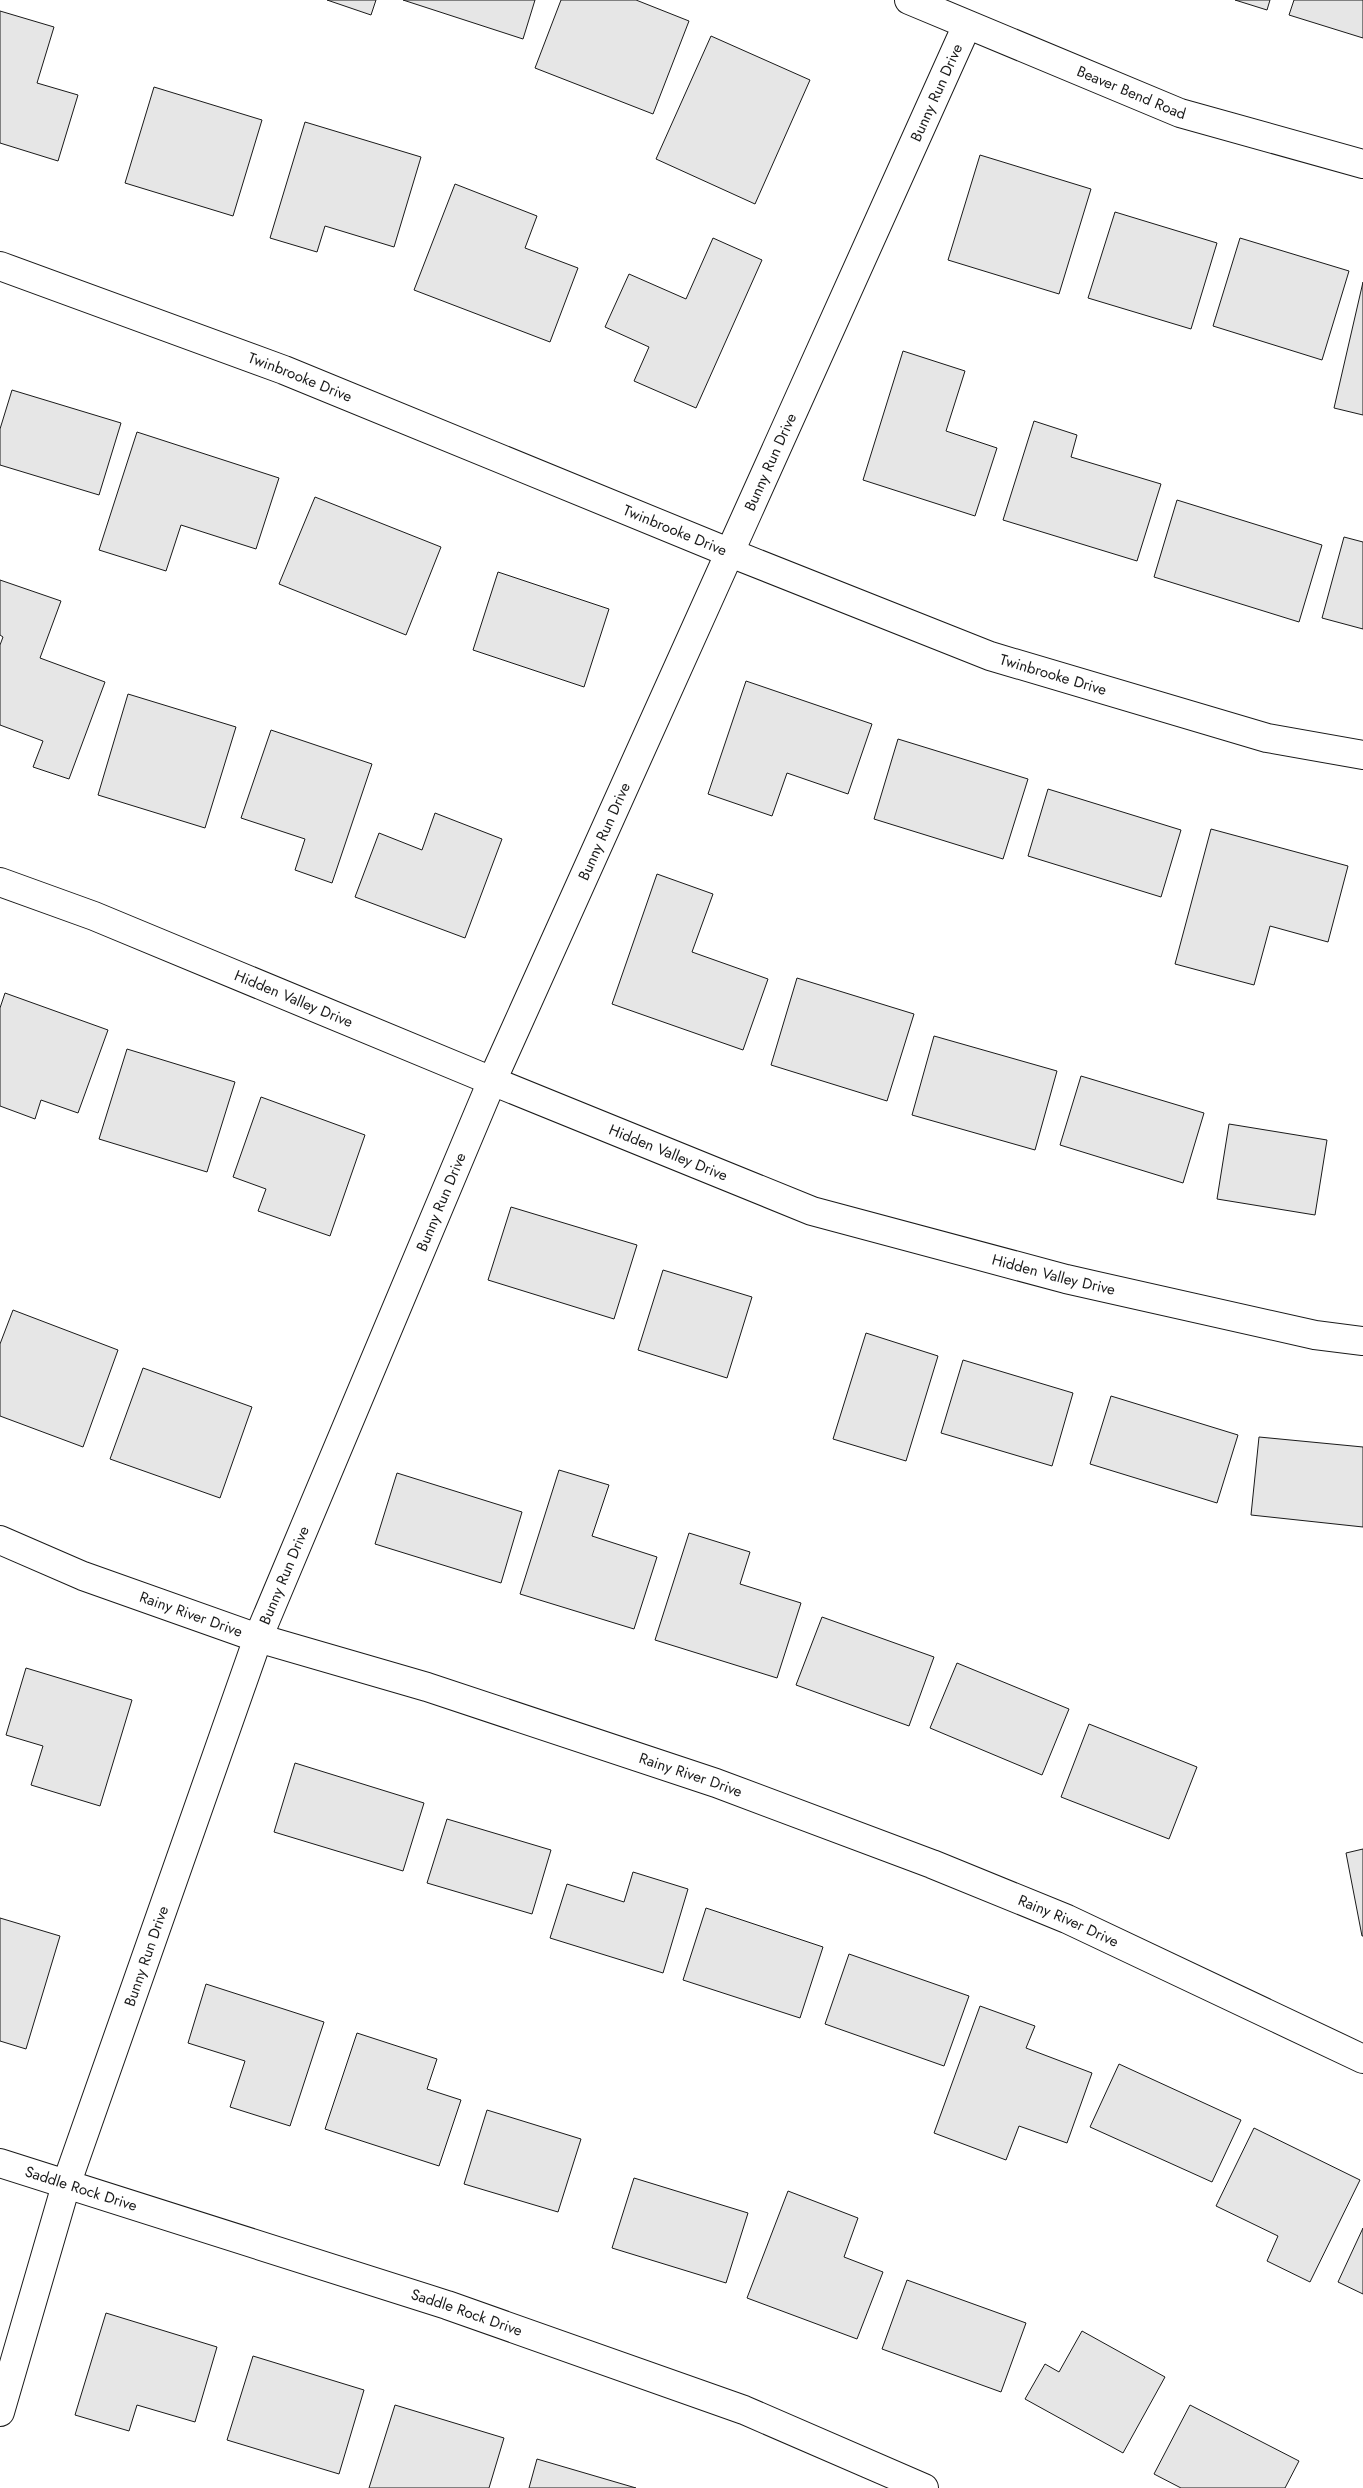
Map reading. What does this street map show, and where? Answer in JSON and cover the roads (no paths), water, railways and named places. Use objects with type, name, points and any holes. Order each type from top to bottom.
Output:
[{"type":"street","name":"Beaver Bend Road","points":[[909,0],[1180,113],[1363,164]]},
{"type":"street","name":"Bunny Run Drive","points":[[0,2412],[66,2185],[258,1638],[492,1081],[966,25]]},
{"type":"street","name":"Twinbrooke Drive","points":[[0,266],[284,370],[728,552],[990,656],[1266,738],[1363,755]]},
{"type":"street","name":"Hidden Valley Drive","points":[[0,882],[94,916],[812,1211],[1066,1279],[1315,1335],[1363,1341]]},
{"type":"street","name":"Rainy River Drive","points":[[0,1540],[83,1576],[258,1638],[427,1687],[697,1777],[932,1864],[1067,1919],[1310,2032],[1363,2059]]},
{"type":"street","name":"Saddle Rock Drive","points":[[0,2163],[446,2305],[744,2410],[924,2488]]}]
